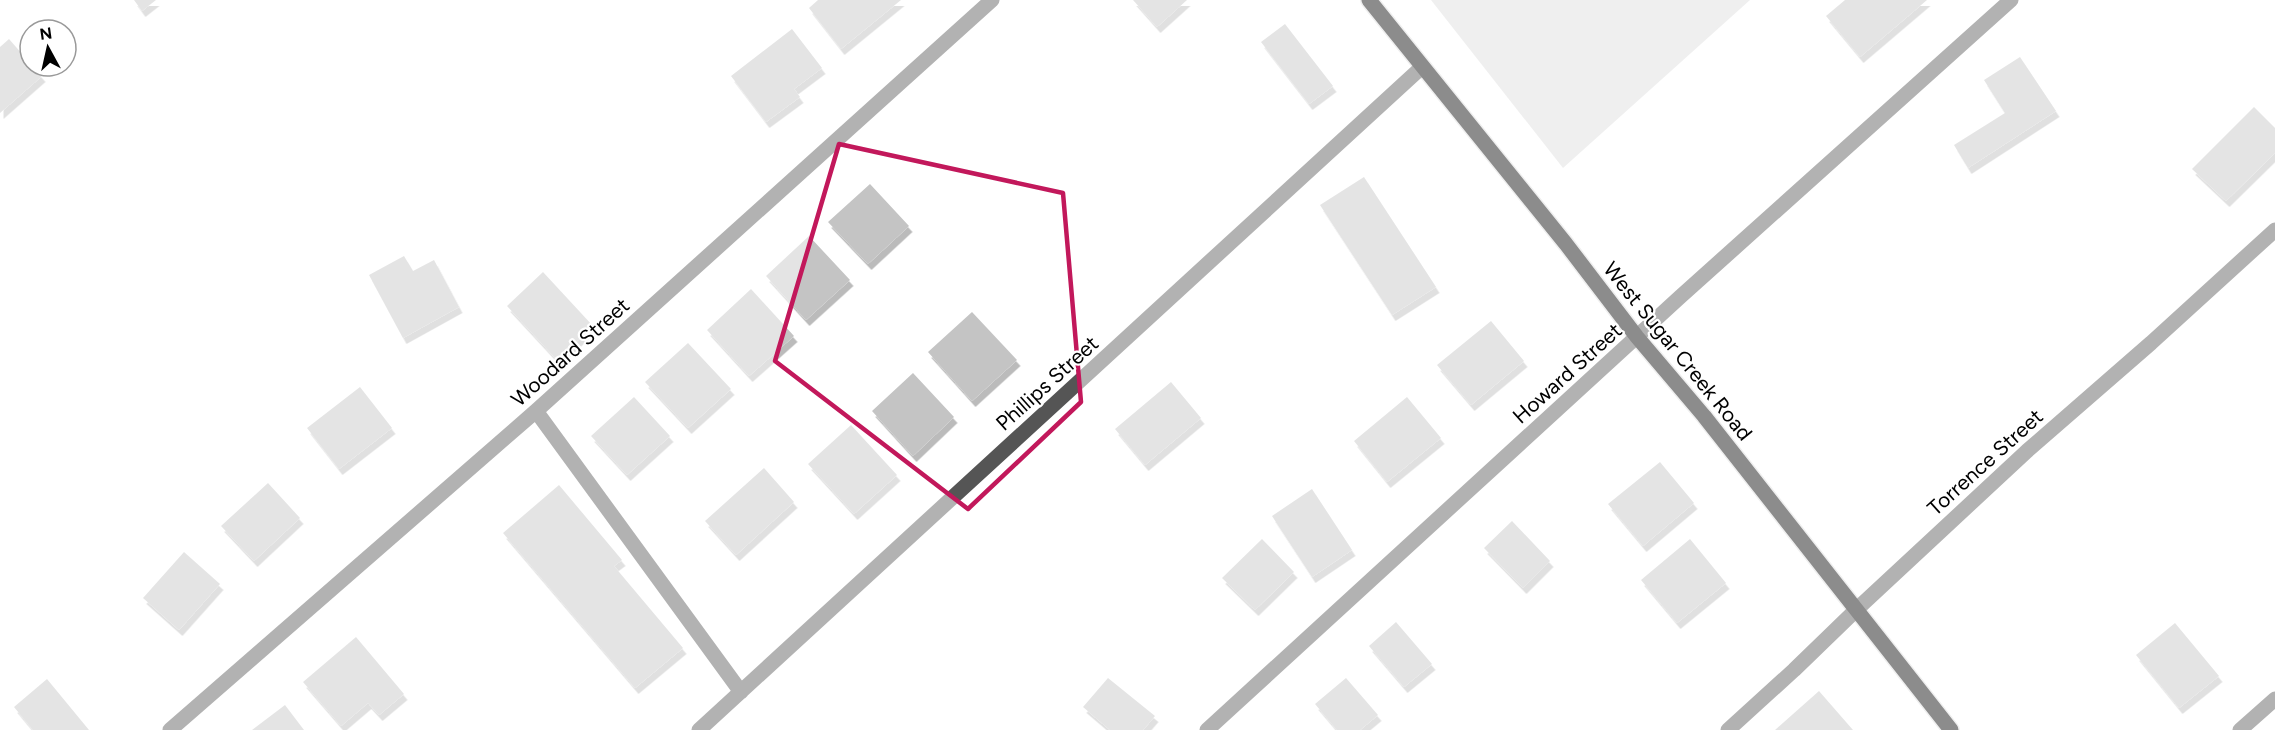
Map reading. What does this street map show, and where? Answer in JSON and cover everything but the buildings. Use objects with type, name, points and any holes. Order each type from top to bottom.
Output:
[{"type":"main road","name":"West Sugar Creek Road","points":[[1369,0],[1566,244],[1637,338],[1704,416],[1952,730]]},
{"type":"street","name":"Woodard Street","points":[[170,730],[536,411],[992,0]]},
{"type":"street","name":"Howard Street","points":[[1206,730],[1706,273],[2011,0]]},
{"type":"street","name":"Phillips Street","points":[[699,730],[1422,67]]},
{"type":"street","name":"Torrence Street","points":[[1728,730],[2027,451],[2151,344],[2275,230]]},
{"type":"street","points":[[536,411],[741,692]]},
{"type":"street","points":[[2240,730],[2275,699]]},
{"type":"highlighted area","points":[[839,144],[1063,193],[1081,402],[968,509],[775,361]]},
{"type":"shaded area","points":[[1431,0],[1750,0],[1563,168]]}]
